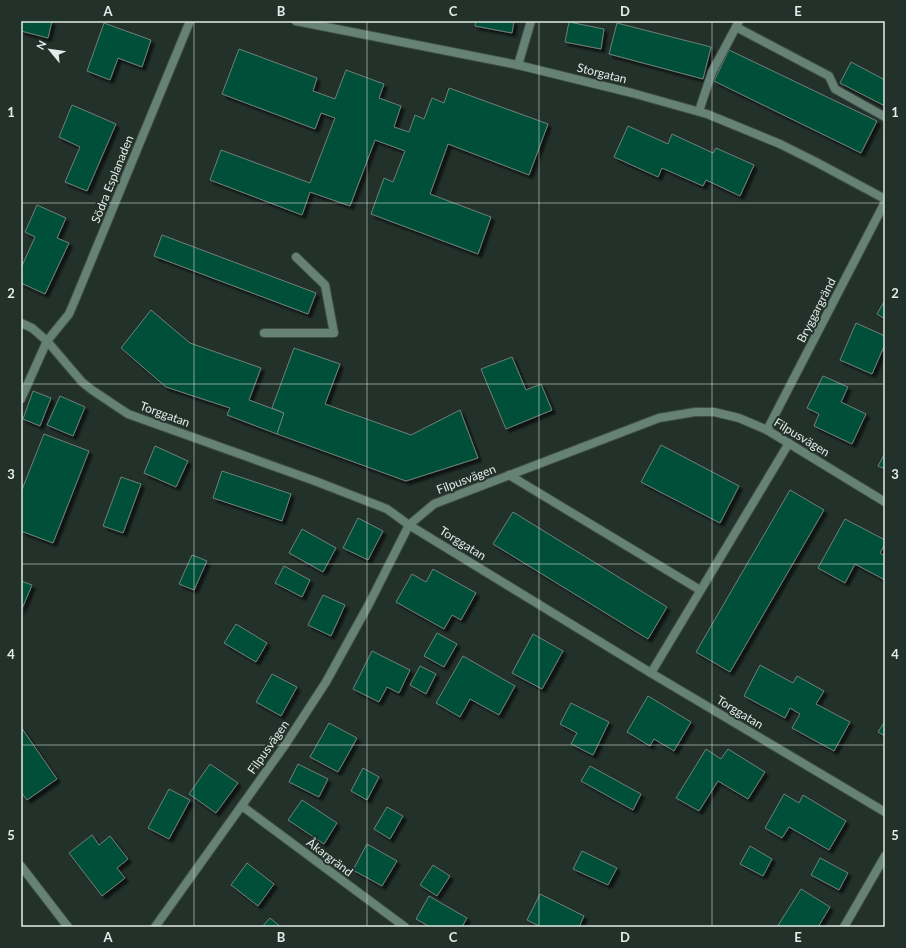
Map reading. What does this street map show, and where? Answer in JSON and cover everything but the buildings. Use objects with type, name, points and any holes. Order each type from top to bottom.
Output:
[{"type":"street","name":"Södra Esplanaden","points":[[21,399],[47,341],[69,314],[190,21]]},
{"type":"street","name":"Storgatan","points":[[296,21],[518,65],[699,111],[780,144],[816,162],[885,201]]},
{"type":"street","points":[[518,65],[531,21]]},
{"type":"street","points":[[699,111],[712,72],[738,24],[829,76],[834,89],[885,117]]},
{"type":"street","name":"Bryggargränd","points":[[768,430],[885,201]]},
{"type":"street","points":[[264,333],[334,334],[326,285],[296,258]]},
{"type":"street","name":"Torggatan","points":[[21,323],[32,328],[47,341],[82,382],[128,414],[315,481],[387,509],[651,673],[885,812]]},
{"type":"street","name":"Filpusvägen","points":[[155,927],[285,745],[326,682],[409,524],[434,504],[659,418],[695,412],[714,412],[725,414],[768,430],[885,502]]},
{"type":"street","points":[[651,673],[789,443]]},
{"type":"street","points":[[509,475],[700,590]]},
{"type":"street","name":"Åkargränd","points":[[242,806],[405,927]]},
{"type":"street","points":[[844,927],[885,856]]},
{"type":"street","points":[[21,866],[68,927]]}]
